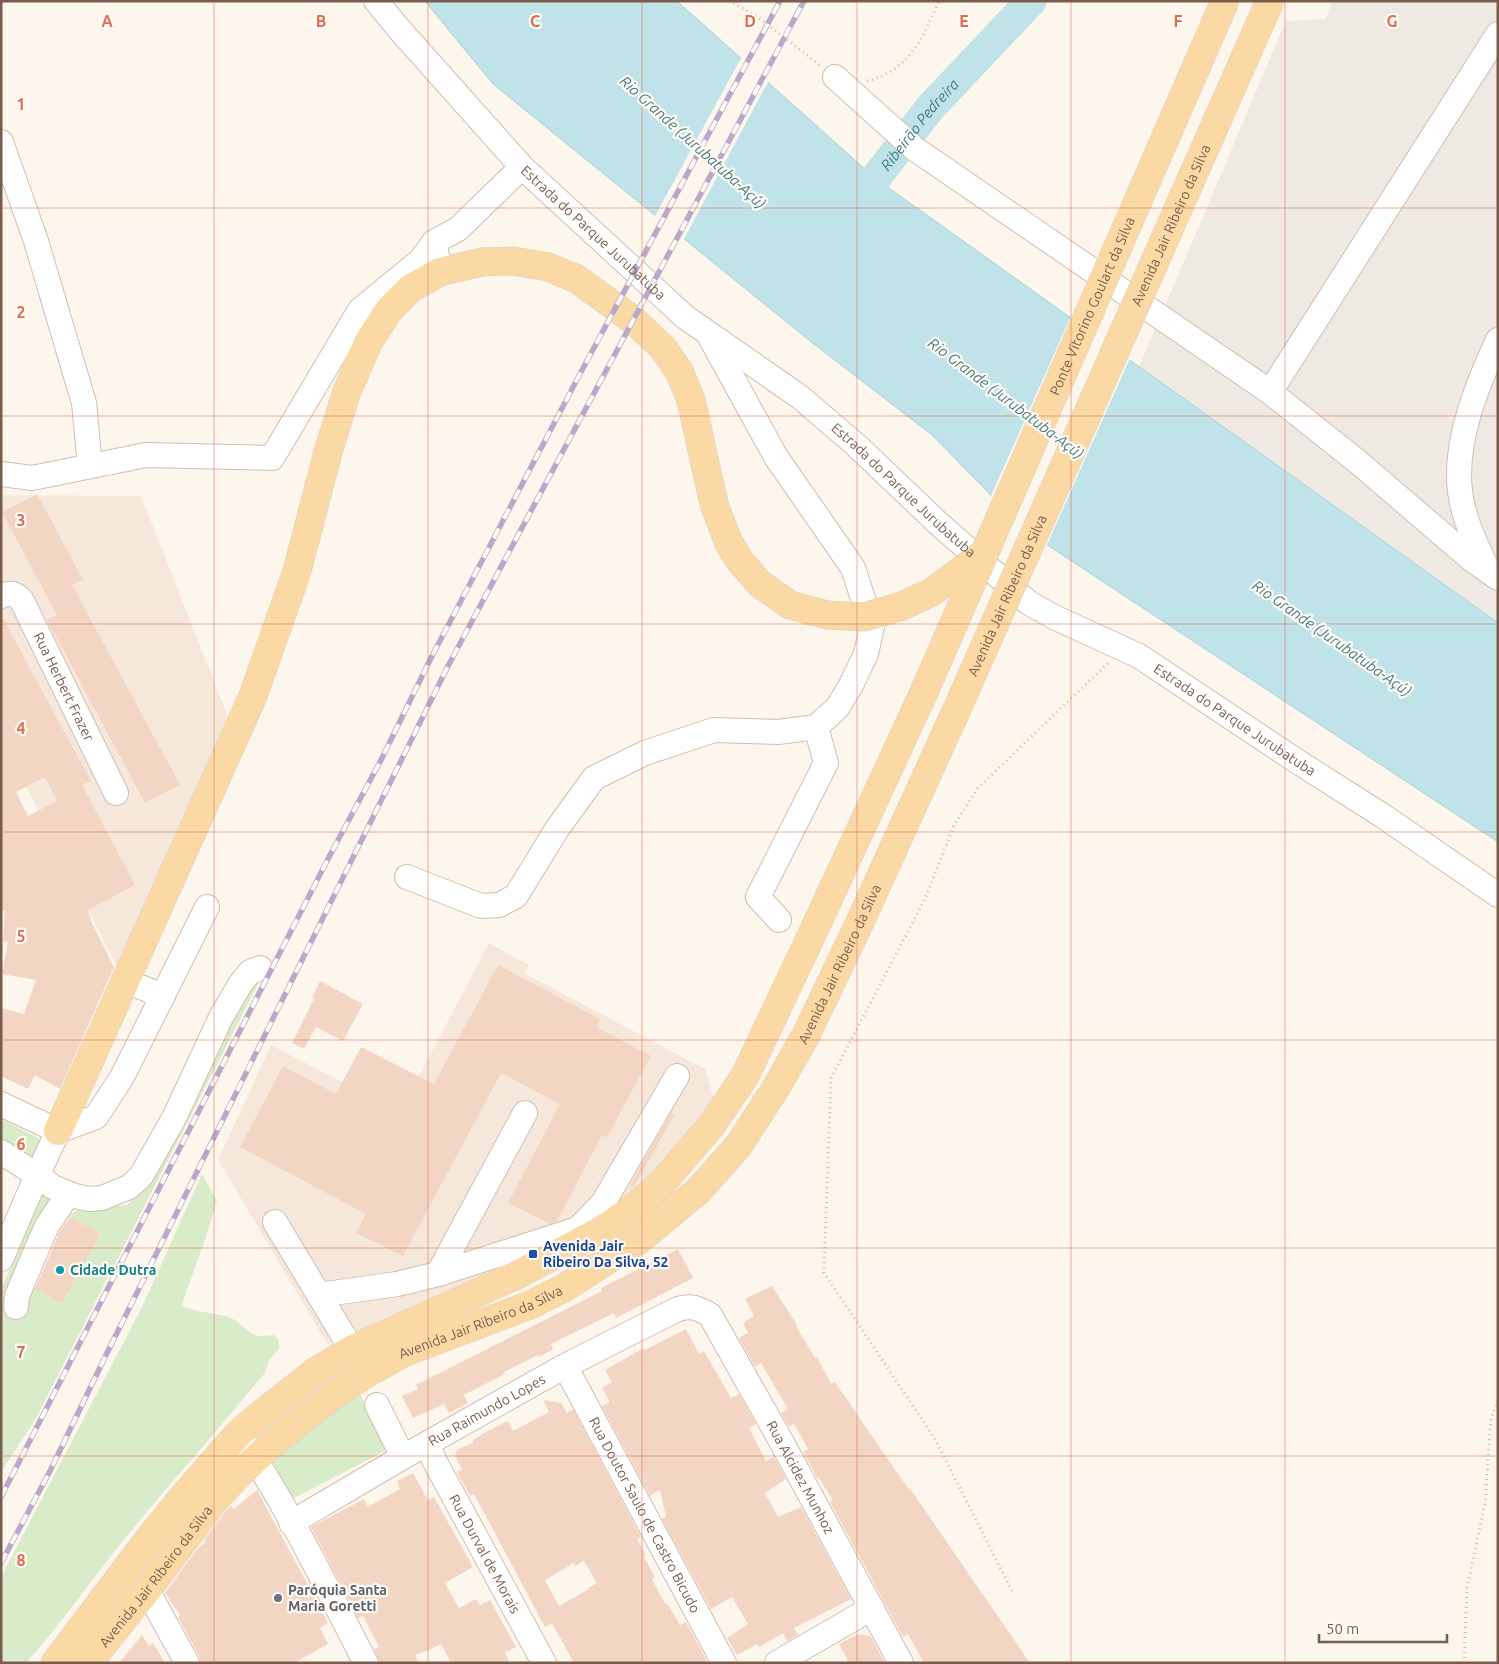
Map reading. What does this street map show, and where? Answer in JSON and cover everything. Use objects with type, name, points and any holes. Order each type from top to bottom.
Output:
[{"type":"main road","name":"Ponte Vitorino Goulart da Silva","points":[[924,692],[1225,1]]},
{"type":"main road","name":"Avenida Jair Ribeiro da Silva","points":[[88,1663],[147,1590],[213,1502],[235,1478],[276,1440],[324,1402],[402,1353],[530,1305],[564,1288],[640,1239],[698,1191],[739,1145],[777,1086],[805,1037],[860,922],[958,709],[1270,1]]},
{"type":"main road","points":[[58,1131],[253,696],[298,572],[328,452],[345,400],[369,341],[388,310],[411,288],[440,272],[482,262],[513,261],[548,267],[577,279],[633,320],[663,348],[680,371],[691,400],[714,504],[728,540],[740,562],[760,584],[790,604],[826,616],[864,617],[902,606],[932,592],[983,555]]},
{"type":"main road","name":"Avenida Jair Ribeiro da Silva","points":[[55,1663],[150,1536],[218,1456],[238,1434],[315,1372],[353,1349],[517,1275],[572,1246],[610,1225],[662,1183],[711,1126],[745,1076],[924,692]]},
{"type":"main road","points":[[661,1220],[665,1204],[662,1183]]},
{"type":"main road","points":[[147,1590],[140,1573],[150,1536]]},
{"type":"street","name":"Estrada do Parque Jurubatuba","points":[[376,1],[522,167],[685,317],[800,397],[1029,603],[1054,617],[1138,656],[1383,816],[1498,895]]},
{"type":"street","points":[[1270,392],[1498,34]]},
{"type":"street","points":[[835,77],[915,149],[1270,392],[1358,462],[1493,576]]},
{"type":"street","points":[[1,142],[36,241],[84,403],[90,466]]},
{"type":"street","points":[[1,474],[32,478],[146,455],[272,458],[360,310],[421,260],[434,242],[458,229],[522,167]]},
{"type":"street","points":[[434,242],[440,272]]},
{"type":"street","points":[[407,877],[481,906],[499,905],[516,896],[557,829],[594,778],[645,753],[714,730],[778,732],[816,727],[837,708],[850,687],[866,654],[872,626],[853,568],[776,457],[708,333]]},
{"type":"street","points":[[1493,576],[1468,524],[1460,492],[1459,456],[1470,411],[1498,340]]},
{"type":"street","name":"Rua Herbert Frazer","points":[[1,596],[9,592],[16,594],[22,601],[116,793]]},
{"type":"street","points":[[779,920],[758,897],[826,763],[816,727]]},
{"type":"street","points":[[1,1259],[58,1131],[96,1117],[122,1078],[207,906]]},
{"type":"street","points":[[1,1152],[37,1175],[53,1188],[68,1194],[89,1199],[102,1198],[129,1187],[141,1176],[174,1118],[221,1017],[241,983],[250,972],[260,968]]},
{"type":"street","points":[[126,981],[163,996]]},
{"type":"street","points":[[319,1295],[397,1284],[438,1274],[578,1228],[603,1203],[676,1076]]},
{"type":"street","points":[[1,1104],[58,1131]]},
{"type":"street","points":[[438,1274],[525,1113]]},
{"type":"street","points":[[16,1307],[17,1296],[41,1239],[47,1226],[68,1194]]},
{"type":"street","points":[[275,1222],[342,1335],[353,1349]]},
{"type":"street","name":"Rua Raimundo Lopes","points":[[291,1523],[403,1457],[565,1366],[678,1309],[688,1306]]},
{"type":"street","name":"Rua Alcidez Munhoz","points":[[688,1306],[698,1308],[710,1315],[781,1441],[901,1663]]},
{"type":"street","name":"Rua Doutor Saulo de Castro Bicudo","points":[[565,1366],[724,1663]]},
{"type":"street","points":[[377,1405],[403,1457]]},
{"type":"street","points":[[238,1434],[256,1460],[366,1663]]},
{"type":"street","name":"Rua Durval de Morais","points":[[428,1444],[433,1458],[544,1663]]},
{"type":"street","points":[[147,1590],[187,1663]]},
{"type":"street","points":[[776,1663],[872,1608]]},
{"type":"path","points":[[729,1],[755,16],[835,77],[856,83],[874,79],[906,60],[924,36],[939,1]]},
{"type":"path","points":[[1012,1591],[935,1439],[824,1273],[831,1078],[925,899],[954,825],[978,788],[1123,649]]},
{"type":"path","points":[[1464,1663],[1467,1588],[1485,1503],[1492,1417],[1498,1402]]},
{"type":"shaded area","points":[[1332,1],[1498,1],[1498,623],[1139,367],[1286,21],[1326,19]]},
{"type":"shaded area","points":[[1,495],[141,496],[228,717],[122,977],[1,736]]},
{"type":"shaded area","points":[[489,943],[529,965],[524,973],[705,1069],[717,1109],[653,1183],[592,1230],[374,1330],[343,1335],[328,1345],[218,1160],[271,1045],[400,1112]]},
{"type":"green space","points":[[259,978],[251,998],[35,1420],[1,1472],[1,1290],[39,1199],[44,1194],[59,1199],[30,1286],[62,1304],[101,1233],[68,1216],[80,1209],[127,1205],[138,1192],[227,1018]]},
{"type":"green space","points":[[1,1119],[44,1141],[33,1160],[1,1145]]},
{"type":"green space","points":[[202,1174],[217,1201],[182,1306],[222,1315],[240,1323],[255,1335],[274,1335],[279,1340],[279,1349],[270,1359],[264,1374],[126,1537],[26,1663],[1,1663],[1,1577],[141,1309]]},
{"type":"green space","points":[[359,1393],[391,1448],[292,1499],[271,1458]]},
{"type":"water","name":"Rio Grande (Jurubatuba-Açú)","points":[[425,1],[677,1],[875,178],[1498,623],[1498,842],[1026,531],[932,435],[810,341],[493,84]]},
{"type":"pier","points":[[742,56],[769,80],[683,241],[654,218]]},
{"type":"pier","points":[[1071,316],[1130,358],[1046,547],[1024,533],[990,498]]},
{"type":"building","points":[[37,494],[83,580],[72,585],[180,785],[145,803],[47,620],[57,615],[2,512]]},
{"type":"building","points":[[1,615],[91,781],[82,785],[135,885],[88,910],[91,921],[114,967],[60,1089],[35,1075],[28,1089],[1,1076],[1,1008],[24,1014],[36,980],[2,974],[8,942],[3,941],[5,911],[1,911]],"holes":[[[45,777],[57,801],[28,816],[16,792]]]},
{"type":"building","points":[[498,965],[600,1019],[596,1027],[651,1056],[607,1137],[602,1135],[557,1221],[550,1224],[508,1203],[560,1104],[501,1073],[403,1256],[356,1233],[366,1214],[240,1147],[283,1066],[336,1094],[361,1047],[434,1084]]},
{"type":"building","points":[[320,981],[363,1004],[343,1041],[316,1027],[304,1049],[292,1043],[314,999],[312,998]]},
{"type":"building","points":[[671,1113],[674,1115],[634,1187],[630,1185]]},
{"type":"building","name":"Cidade Dutra","points":[[70,1217],[101,1233],[62,1304],[35,1289],[59,1233]]},
{"type":"building","points":[[678,1249],[693,1278],[616,1318],[614,1313],[551,1344],[553,1349],[504,1372],[505,1374],[464,1395],[468,1403],[449,1413],[444,1404],[413,1418],[402,1396],[418,1389],[416,1385],[602,1291],[601,1288]]},
{"type":"building","points":[[772,1286],[815,1358],[817,1357],[831,1384],[835,1382],[1030,1663],[924,1663],[908,1634],[903,1637],[830,1502],[833,1500],[817,1478],[803,1452],[808,1449],[794,1424],[789,1427],[781,1413],[788,1409],[761,1363],[755,1367],[739,1338],[748,1333],[743,1323],[754,1316],[745,1299]]},
{"type":"building","points":[[686,1329],[699,1354],[704,1351],[731,1398],[739,1394],[756,1424],[749,1428],[766,1461],[774,1457],[786,1479],[765,1493],[778,1517],[801,1507],[851,1599],[794,1628],[798,1635],[787,1641],[783,1633],[759,1647],[757,1644],[737,1655],[727,1638],[748,1624],[732,1597],[711,1609],[662,1519],[666,1517],[660,1490],[650,1496],[602,1406],[610,1402],[602,1388],[612,1382],[605,1370],[644,1348],[645,1350]]},
{"type":"building","points":[[543,1400],[561,1403],[567,1413],[573,1409],[641,1537],[637,1539],[655,1577],[652,1579],[665,1604],[667,1603],[680,1625],[686,1622],[708,1663],[574,1663],[552,1623],[545,1627],[474,1494],[470,1496],[457,1472],[462,1469],[455,1456],[457,1450],[508,1421],[513,1431],[549,1412]],"holes":[[[584,1561],[597,1583],[559,1606],[545,1580],[574,1563],[575,1566]]]},
{"type":"building","points":[[413,1473],[428,1500],[434,1497],[473,1567],[445,1583],[459,1608],[476,1599],[480,1605],[490,1600],[516,1647],[505,1653],[510,1663],[451,1663],[441,1644],[415,1655],[419,1663],[380,1663],[374,1649],[379,1647],[363,1616],[358,1618],[311,1527],[364,1499],[368,1507],[400,1489],[397,1481]]},
{"type":"building","points":[[257,1490],[328,1623],[320,1628],[328,1644],[294,1663],[201,1663],[178,1617],[181,1616],[165,1593],[198,1548],[206,1542],[204,1540],[225,1512],[231,1506],[234,1509]]},
{"type":"building","points":[[858,1634],[870,1636],[885,1663],[849,1663],[839,1644]]},
{"type":"building","points":[[142,1635],[149,1646],[153,1643],[165,1663],[119,1663]]},
{"type":"waterway","name":"Ribeirão Pedreira","points":[[850,211],[930,108],[1031,1]]},
{"type":"railway","points":[[1,1497],[329,857],[381,760],[431,658],[581,372],[780,1]]},
{"type":"railway","points":[[1,1563],[50,1471],[448,666],[804,1]]},
{"type":"place","name":"Avenida Jair Ribeiro Da Silva, 52","points":[[533,1254]]},
{"type":"place","name":"Cidade Dutra","points":[[60,1270]]},
{"type":"place","name":"Paróquia Santa Maria Goretti","points":[[278,1598]]}]
